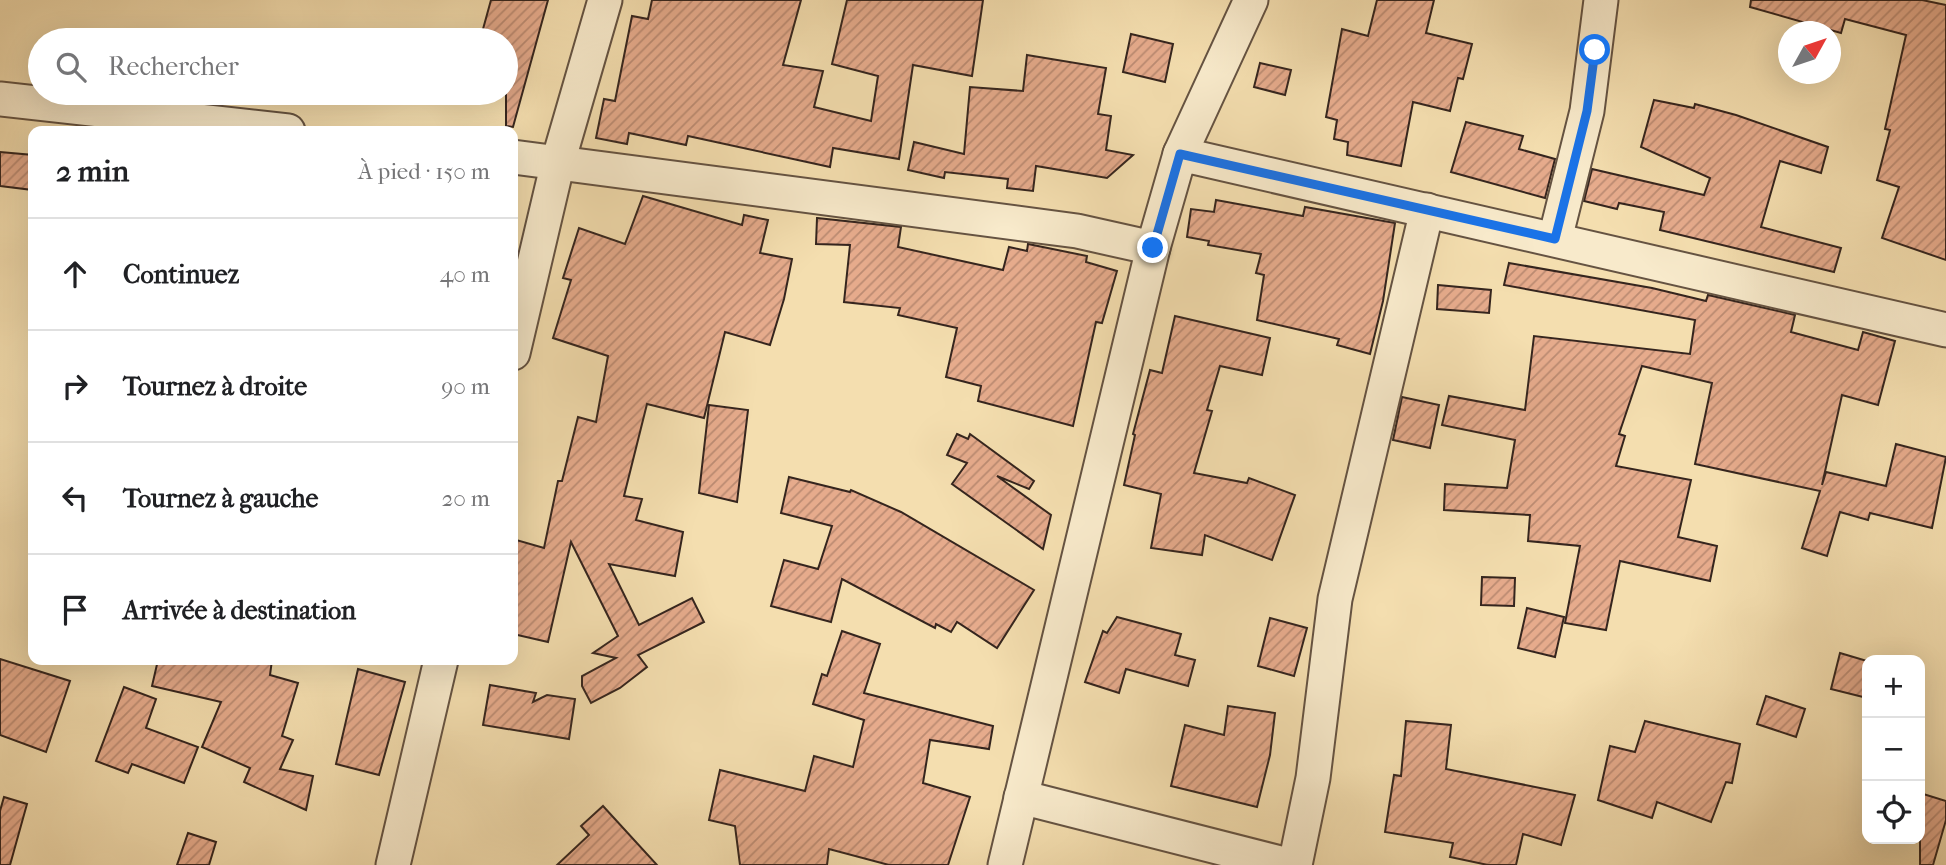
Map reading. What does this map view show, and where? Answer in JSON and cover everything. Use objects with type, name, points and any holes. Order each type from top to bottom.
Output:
[{"type":"street","points":[[518,332],[558,162],[605,0]]},
{"type":"street","points":[[1005,865],[1153,248],[1180,154],[1251,0]]},
{"type":"street","points":[[1555,239],[1587,111],[1601,0]]},
{"type":"street","points":[[0,99],[28,102]]},
{"type":"street","points":[[54,105],[243,126]]},
{"type":"street","points":[[1180,154],[1946,330]]},
{"type":"street","points":[[518,157],[1077,231],[1153,248]]},
{"type":"street","points":[[1295,865],[1313,778],[1335,599],[1426,210]]},
{"type":"street","points":[[393,865],[440,665]]},
{"type":"street","points":[[1021,797],[1288,865]]},
{"type":"building","points":[[491,0],[548,0],[513,126],[506,126],[506,105],[518,105],[518,28],[483,28]]},
{"type":"building","points":[[652,0],[801,0],[783,65],[823,71],[814,107],[871,121],[878,76],[832,64],[847,0],[983,0],[972,76],[913,65],[899,159],[833,148],[830,167],[688,136],[686,145],[629,133],[627,144],[596,138],[604,99],[615,101],[632,16],[648,19]]},
{"type":"building","points":[[1377,0],[1434,0],[1426,33],[1472,44],[1463,79],[1458,78],[1450,111],[1413,102],[1401,166],[1347,155],[1348,142],[1334,139],[1337,120],[1326,117],[1342,29],[1368,36]]},
{"type":"building","points":[[1751,0],[1922,0],[1946,5],[1946,260],[1882,238],[1899,187],[1877,180],[1890,130],[1885,129],[1906,35],[1845,19],[1841,33],[1841,21],[1799,21],[1750,7]]},
{"type":"building","points":[[1131,34],[1173,44],[1165,82],[1123,72]]},
{"type":"building","points":[[1027,55],[1106,68],[1098,114],[1111,116],[1106,150],[1133,155],[1107,178],[1036,166],[1033,191],[1007,188],[1008,179],[945,172],[944,178],[908,170],[914,142],[964,154],[970,87],[1023,91]]},
{"type":"building","points":[[1260,63],[1291,70],[1285,95],[1254,87]]},
{"type":"building","points":[[1654,100],[1694,108],[1695,104],[1736,115],[1828,147],[1821,173],[1780,161],[1761,227],[1841,248],[1834,272],[1660,230],[1664,212],[1619,203],[1617,209],[1584,201],[1592,169],[1704,195],[1710,178],[1641,147]]},
{"type":"building","points":[[1466,122],[1523,136],[1519,149],[1555,159],[1545,198],[1451,172]]},
{"type":"building","points":[[0,152],[28,155],[28,189],[0,186]]},
{"type":"building","points":[[643,196],[742,225],[744,215],[768,220],[760,253],[792,259],[784,299],[770,345],[725,332],[704,418],[647,404],[624,496],[642,499],[636,520],[683,532],[675,576],[609,564],[639,625],[692,598],[704,622],[638,655],[647,667],[620,688],[591,703],[582,686],[582,676],[616,658],[593,653],[618,636],[571,542],[548,642],[518,635],[518,540],[544,548],[558,481],[562,481],[578,417],[596,422],[608,356],[553,338],[571,280],[563,278],[579,228],[625,244]]},
{"type":"building","points":[[1216,200],[1303,216],[1305,207],[1395,223],[1383,301],[1370,354],[1337,345],[1339,339],[1257,320],[1264,275],[1256,273],[1261,254],[1208,245],[1209,241],[1187,237],[1191,209],[1214,212]]},
{"type":"building","points":[[817,218],[901,227],[898,247],[1003,270],[1009,247],[1027,251],[1028,244],[1087,256],[1086,262],[1117,271],[1102,323],[1096,322],[1073,426],[978,401],[981,386],[946,377],[957,328],[898,315],[900,308],[844,302],[850,245],[816,244]]},
{"type":"building","points":[[1509,263],[1652,288],[1706,301],[1708,295],[1795,315],[1791,332],[1858,350],[1863,332],[1895,341],[1878,405],[1842,395],[1822,485],[1826,472],[1886,486],[1896,444],[1946,457],[1932,528],[1870,513],[1868,520],[1840,512],[1827,556],[1802,548],[1820,491],[1695,464],[1712,383],[1642,366],[1619,434],[1625,436],[1616,466],[1691,480],[1678,537],[1717,546],[1710,581],[1620,561],[1606,630],[1565,623],[1580,546],[1528,541],[1530,515],[1444,510],[1445,484],[1507,488],[1515,440],[1442,425],[1449,396],[1525,410],[1534,336],[1690,354],[1695,320],[1504,285]]},
{"type":"building","points":[[1438,285],[1491,290],[1489,313],[1437,309]]},
{"type":"building","points":[[1175,316],[1270,338],[1262,375],[1220,366],[1207,410],[1212,411],[1194,473],[1247,483],[1249,478],[1295,495],[1272,560],[1205,535],[1202,555],[1151,548],[1161,494],[1124,485],[1135,435],[1133,434],[1150,370],[1162,373]]},
{"type":"building","points":[[1402,397],[1439,405],[1430,448],[1393,440]]},
{"type":"building","points":[[709,405],[748,410],[737,502],[699,493]]},
{"type":"building","points":[[957,434],[968,439],[970,434],[1034,481],[1029,489],[997,476],[1051,515],[1043,549],[952,484],[967,463],[947,455]]},
{"type":"building","points":[[789,477],[850,492],[851,490],[901,512],[1034,590],[997,648],[957,622],[951,632],[936,624],[935,628],[842,579],[831,622],[771,606],[784,560],[818,569],[832,526],[781,513]]},
{"type":"building","points":[[1482,577],[1515,578],[1514,606],[1481,605]]},
{"type":"building","points":[[1527,608],[1564,617],[1555,657],[1518,648]]},
{"type":"building","points":[[1117,617],[1181,634],[1175,655],[1195,660],[1188,686],[1126,669],[1119,693],[1085,682],[1103,631],[1107,633]]},
{"type":"building","points":[[1270,618],[1307,628],[1294,676],[1258,666]]},
{"type":"building","points":[[842,631],[880,644],[864,693],[993,726],[989,749],[930,740],[923,783],[970,797],[948,865],[889,865],[829,849],[827,865],[740,865],[735,826],[709,820],[720,770],[805,791],[814,756],[853,767],[864,720],[813,704],[822,674],[827,676]]},
{"type":"building","points":[[1840,653],[1862,660],[1862,697],[1831,689]]},
{"type":"building","points":[[0,659],[70,681],[46,752],[0,735]]},
{"type":"building","points":[[157,665],[271,665],[270,675],[298,683],[282,736],[293,740],[280,769],[313,776],[306,810],[244,782],[250,768],[202,747],[221,702],[152,686]]},
{"type":"building","points":[[358,669],[405,682],[379,775],[336,764]]},
{"type":"building","points":[[490,685],[536,693],[533,702],[547,695],[575,699],[569,739],[483,725]]},
{"type":"building","points":[[124,687],[156,699],[146,728],[198,747],[184,783],[132,764],[128,773],[96,761]]},
{"type":"building","points":[[1766,696],[1805,709],[1796,737],[1757,724]]},
{"type":"building","points":[[1228,706],[1275,713],[1270,755],[1257,807],[1171,786],[1185,725],[1224,735]]},
{"type":"building","points":[[1406,721],[1451,725],[1446,769],[1575,795],[1561,845],[1523,834],[1516,865],[1488,865],[1450,857],[1453,843],[1385,832],[1394,775],[1401,776]]},
{"type":"building","points":[[1645,721],[1740,744],[1732,783],[1726,782],[1711,822],[1657,802],[1652,818],[1598,800],[1610,746],[1635,752]]},
{"type":"building","points":[[1925,795],[1946,801],[1946,820],[1933,865],[1920,865],[1920,844],[1925,844]]},
{"type":"building","points":[[4,797],[27,804],[10,865],[0,865],[0,811]]},
{"type":"building","points":[[603,806],[657,865],[557,865],[589,835],[581,826]]},
{"type":"building","points":[[188,833],[216,842],[209,865],[177,865]]},
{"type":"route","points":[[1153,248],[1180,154],[1555,239],[1587,111],[1595,50]]}]
